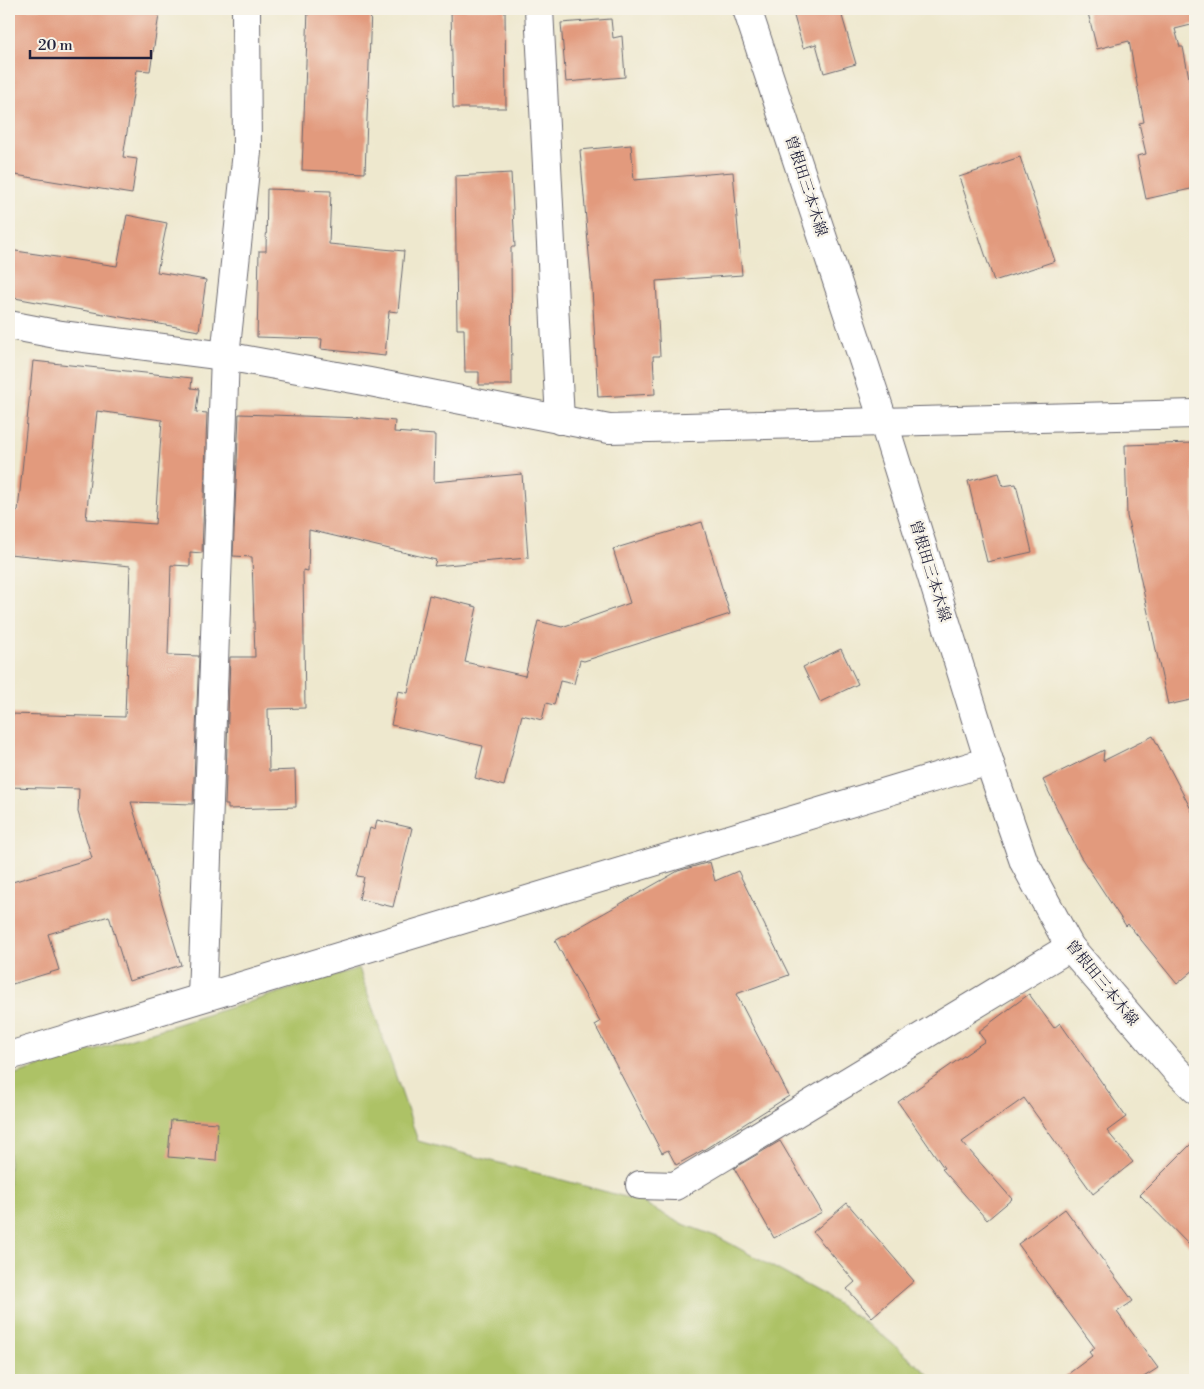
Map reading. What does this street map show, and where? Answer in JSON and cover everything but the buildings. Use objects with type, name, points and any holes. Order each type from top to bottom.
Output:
[{"type":"street","points":[[202,997],[225,356],[247,152],[246,9]]},
{"type":"street","points":[[539,9],[560,420]]},
{"type":"street","name":"曽根田三本木線","points":[[748,9],[884,423],[989,761],[1024,862],[1070,947],[1162,1054],[1195,1089]]},
{"type":"street","points":[[9,325],[61,335],[225,356],[370,382],[609,429],[1195,414]]},
{"type":"street","points":[[9,1053],[989,761]]},
{"type":"street","points":[[640,1185],[675,1186],[1070,947]]},
{"type":"green space","points":[[359,968],[418,1141],[640,1201],[678,1222],[720,1238],[824,1295],[881,1334],[935,1380],[9,1380],[9,1076]]}]
